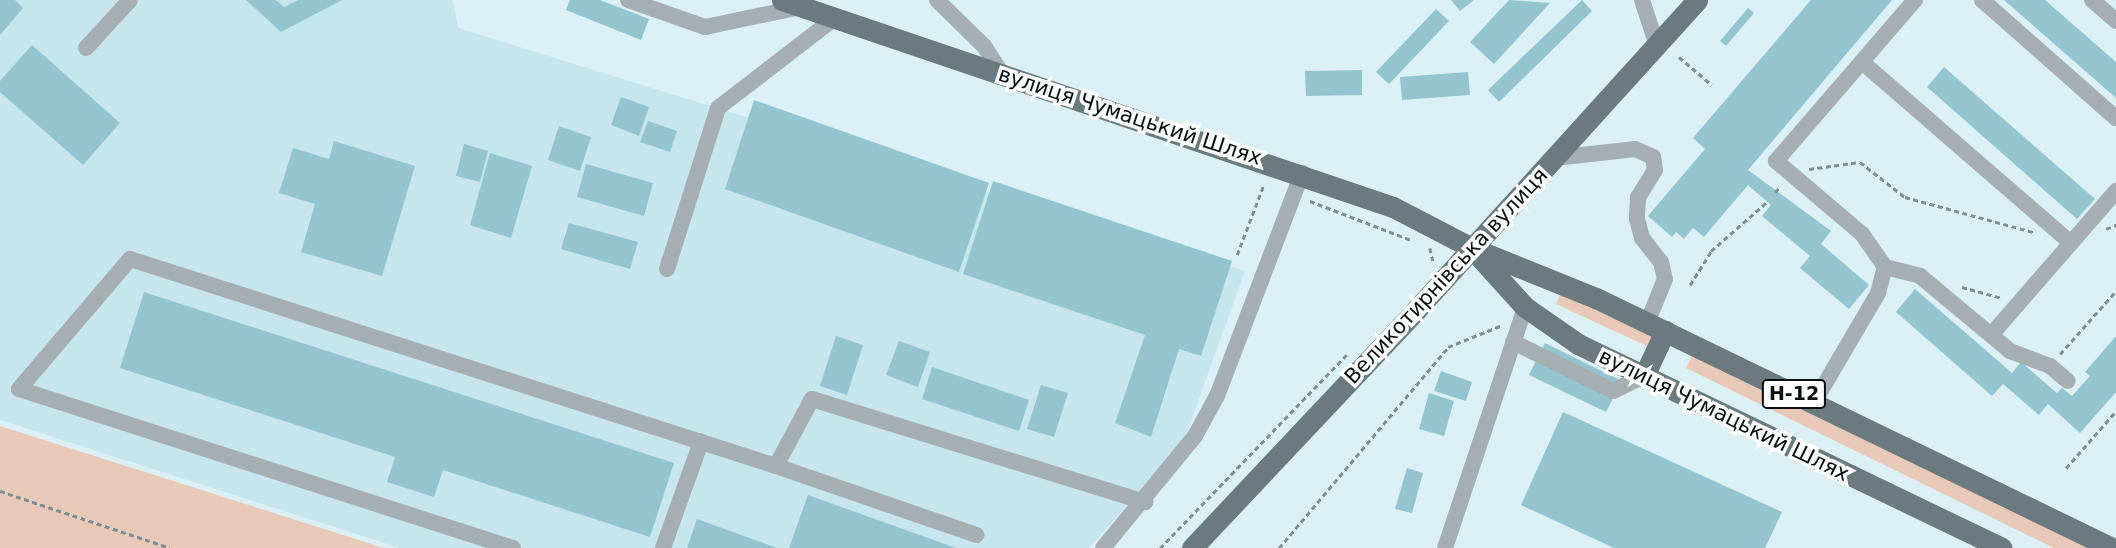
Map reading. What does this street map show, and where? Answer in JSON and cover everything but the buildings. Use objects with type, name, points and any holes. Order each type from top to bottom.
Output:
[{"type":"main road","name":"Великотирнівська вулиця","points":[[1192,548],[1555,159],[1697,0]]},
{"type":"main road","name":"вулиця Чумацький Шлях","points":[[792,4],[1302,173],[1394,207],[1472,248],[1656,327],[2112,548]]},
{"type":"main road","name":"вулиця Чумацький Шлях","points":[[1472,248],[1525,307],[1578,344],[2000,548]]},
{"type":"main road","points":[[1644,376],[1656,327]]},
{"type":"street","points":[[86,48],[130,0]]},
{"type":"street","points":[[628,0],[705,27],[792,4]]},
{"type":"street","points":[[937,0],[984,46],[1002,74]]},
{"type":"street","points":[[1642,0],[1657,46]]},
{"type":"street","points":[[1915,0],[1776,161],[1861,233],[1885,267],[1920,276],[2010,351],[2050,366],[2068,381]]},
{"type":"street","points":[[1982,0],[2116,118]]},
{"type":"street","points":[[2092,0],[2116,21]]},
{"type":"street","points":[[667,269],[718,108],[835,18]]},
{"type":"street","points":[[1862,62],[2071,243]]},
{"type":"street","points":[[1555,159],[1635,149],[1651,154],[1655,170],[1638,197],[1637,219],[1642,238],[1661,262],[1665,279],[1656,327]]},
{"type":"street","points":[[1103,548],[1145,502],[1195,436],[1217,396],[1302,173]]},
{"type":"street","points":[[1991,335],[2116,191]]},
{"type":"street","points":[[513,548],[19,389],[130,259],[776,466],[976,535]]},
{"type":"street","points":[[1813,404],[1878,293],[1885,267]]},
{"type":"street","points":[[1445,548],[1525,307]]},
{"type":"street","points":[[1513,342],[1613,391],[1644,376]]},
{"type":"street","points":[[776,466],[811,399],[1145,502]]},
{"type":"street","points":[[663,548],[701,442]]},
{"type":"path","points":[[1679,57],[1712,85]]},
{"type":"path","points":[[1791,174],[1860,162],[1905,197],[2071,243]]},
{"type":"path","points":[[1237,256],[1264,183],[1417,242]]},
{"type":"path","points":[[1690,285],[1711,251],[1767,202]]},
{"type":"path","points":[[1426,269],[1435,254],[1429,247]]},
{"type":"path","points":[[1958,286],[2019,303]]},
{"type":"path","points":[[2050,366],[2116,291]]},
{"type":"path","points":[[1279,548],[1448,347],[1504,324]]},
{"type":"path","points":[[1160,548],[1353,346]]},
{"type":"path","points":[[2066,468],[2116,411]]},
{"type":"path","points":[[0,491],[170,548]]},
{"type":"shaded area","points":[[0,0],[453,0],[458,28],[1245,271],[1184,440],[1089,548],[400,548],[0,420]]},
{"type":"shaded area","points":[[1561,293],[1654,336],[1649,347],[1556,304]]},
{"type":"shaded area","points":[[1693,354],[2089,548],[2054,548],[1686,368]]},
{"type":"shaded area","points":[[0,426],[384,548],[0,548]]}]
